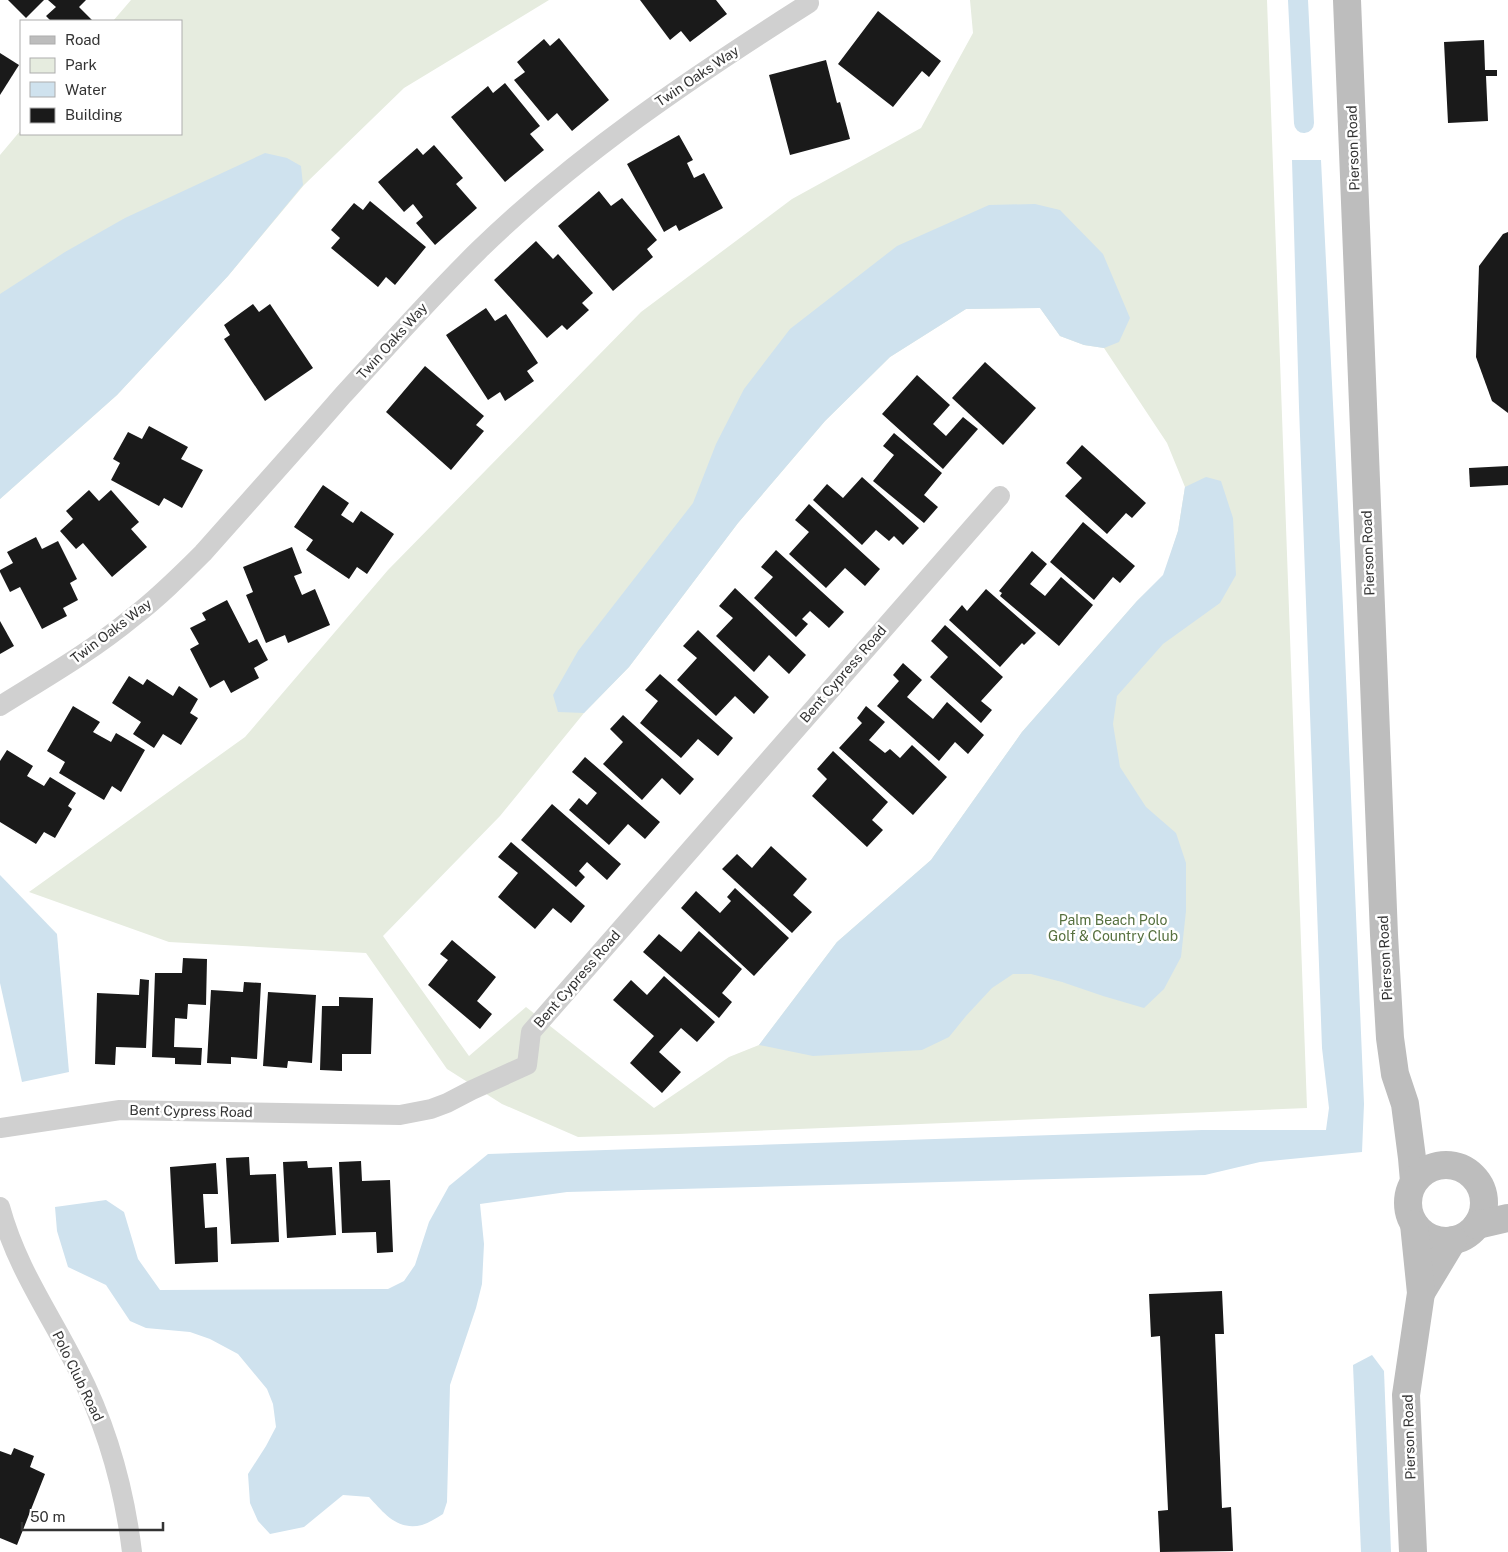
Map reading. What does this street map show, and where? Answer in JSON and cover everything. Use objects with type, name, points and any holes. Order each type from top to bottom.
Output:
[{"type":"street","name":"Pierson Road","points":[[1347,0],[1384,935],[1390,1038],[1395,1074],[1405,1104],[1429,1146],[1445,1164]]},
{"type":"street","name":"Twin Oaks Way","points":[[0,706],[90,650],[134,617],[174,582],[203,553],[419,310],[543,192],[610,138],[679,87],[809,3]]},
{"type":"street","name":"Bent Cypress Road","points":[[0,1128],[134,1109],[400,1115],[447,1104],[472,1090],[527,1065],[531,1032],[1000,496]]},
{"type":"street","name":"Pierson Road","points":[[1405,1104],[1414,1182]]},
{"type":"street","points":[[1445,1164],[1455,1165],[1473,1175],[1483,1193],[1484,1204],[1482,1216],[1477,1226],[1470,1232],[1453,1240],[1438,1241],[1425,1235],[1414,1224],[1408,1208],[1410,1190],[1414,1182],[1427,1169],[1445,1164]]},
{"type":"street","points":[[1483,1193],[1508,1204]]},
{"type":"street","name":"Polo Club Road","points":[[0,1207],[17,1259],[77,1368],[99,1417],[121,1485],[132,1552]]},
{"type":"street","points":[[1477,1226],[1508,1218]]},
{"type":"street","name":"Pierson Road","points":[[1413,1552],[1406,1395],[1421,1293],[1414,1224]]},
{"type":"street","name":"Pierson Road","points":[[1421,1293],[1453,1240]]},
{"type":"green space","points":[[131,0],[549,0],[404,88],[304,185],[228,276],[117,395],[0,499],[0,155],[20,131],[20,135],[182,135],[182,20],[114,20]]},
{"type":"green space","name":"Palm Beach Polo Golf & Country Club","points":[[970,0],[1267,0],[1307,1108],[578,1137],[502,1104],[447,1069],[366,953],[169,942],[29,892],[245,737],[388,570],[641,312],[792,199],[921,128],[973,33]],"holes":[[[1040,308],[1060,336],[1084,345],[1104,348],[1167,443],[1185,487],[1178,531],[1164,575],[1137,601],[1022,732],[931,860],[837,942],[759,1045],[729,1057],[654,1108],[526,1007],[469,1056],[383,936],[500,816],[584,713],[629,667],[738,523],[825,421],[890,357],[966,309]]]},
{"type":"water","points":[[265,153],[287,158],[301,166],[303,185],[228,276],[117,395],[0,499],[0,294],[65,252],[125,218]]},
{"type":"water","points":[[1292,160],[1321,160],[1343,607],[1364,1104],[1362,1152],[1260,1162],[1205,1175],[567,1192],[480,1204],[484,1244],[482,1284],[476,1308],[450,1385],[447,1502],[443,1514],[422,1525],[405,1525],[392,1519],[369,1497],[343,1495],[304,1527],[270,1534],[258,1521],[250,1503],[248,1474],[276,1427],[273,1404],[267,1389],[238,1354],[210,1339],[190,1332],[146,1328],[130,1321],[106,1285],[68,1267],[57,1231],[55,1207],[106,1200],[124,1212],[138,1259],[160,1290],[388,1289],[404,1281],[415,1265],[429,1222],[449,1186],[488,1154],[1202,1130],[1326,1130],[1329,1108],[1322,1048]]},
{"type":"water","points":[[1035,204],[1060,210],[1103,254],[1130,318],[1119,342],[1104,348],[1084,345],[1060,336],[1040,308],[966,309],[890,357],[825,421],[738,523],[629,667],[584,713],[558,712],[553,695],[578,651],[693,503],[716,444],[744,389],[790,329],[897,246],[989,205]]},
{"type":"water","points":[[1206,477],[1221,481],[1233,518],[1236,575],[1220,603],[1163,644],[1117,696],[1113,724],[1120,767],[1146,807],[1176,833],[1186,863],[1186,911],[1181,957],[1164,989],[1144,1008],[1062,982],[1031,974],[1013,974],[992,988],[949,1037],[922,1050],[813,1056],[759,1045],[837,942],[931,860],[1022,732],[1137,601],[1163,575],[1178,531],[1185,487]]},
{"type":"water","points":[[0,875],[57,934],[69,1072],[22,1082],[0,983]]},
{"type":"water","points":[[1372,1355],[1384,1371],[1391,1552],[1361,1552],[1353,1365]]},
{"type":"building","points":[[8,0],[44,0],[26,18]]},
{"type":"building","points":[[48,0],[86,0],[79,7],[92,20],[50,20],[46,16],[56,7]]},
{"type":"building","points":[[640,0],[716,0],[727,14],[690,42],[681,31],[670,40]]},
{"type":"building","points":[[878,11],[941,61],[929,77],[922,71],[893,107],[838,64]]},
{"type":"building","points":[[559,38],[609,100],[572,131],[557,113],[548,121],[514,80],[525,72],[517,62],[544,39],[550,46]]},
{"type":"building","points":[[1484,40],[1485,70],[1497,70],[1497,76],[1486,76],[1488,121],[1448,123],[1444,42]]},
{"type":"building","points":[[0,53],[19,65],[0,95]]},
{"type":"building","points":[[826,60],[837,103],[840,102],[850,139],[790,155],[769,75]]},
{"type":"building","points":[[505,83],[540,126],[530,134],[544,150],[505,182],[451,117],[488,86],[493,93]]},
{"type":"building","points":[[679,135],[693,160],[687,163],[694,178],[704,173],[723,208],[679,231],[676,225],[664,232],[627,164]]},
{"type":"building","points":[[434,145],[463,178],[456,184],[477,208],[435,245],[416,223],[423,217],[413,204],[404,212],[378,182],[417,148],[423,155]]},
{"type":"building","points":[[599,191],[611,206],[622,198],[657,240],[647,249],[653,257],[613,291],[558,226]]},
{"type":"building","points":[[370,201],[426,247],[395,285],[386,277],[378,287],[331,248],[340,238],[331,230],[354,203],[363,210]]},
{"type":"building","points":[[1508,232],[1508,413],[1492,401],[1476,357],[1479,266],[1503,234]]},
{"type":"building","points":[[536,241],[553,259],[558,254],[593,293],[582,303],[589,310],[567,330],[562,325],[547,338],[494,280]]},
{"type":"building","points":[[253,304],[259,312],[270,304],[313,368],[265,401],[224,339],[230,335],[224,325]]},
{"type":"building","points":[[486,308],[495,321],[506,314],[538,363],[527,371],[534,381],[505,401],[500,392],[488,400],[446,335]]},
{"type":"building","points":[[985,362],[1036,408],[1003,445],[952,398]]},
{"type":"building","points":[[425,366],[484,416],[476,425],[484,431],[451,470],[386,412]]},
{"type":"building","points":[[917,375],[950,405],[933,424],[946,436],[963,417],[978,429],[943,469],[882,414]]},
{"type":"building","points":[[149,426],[188,447],[181,459],[203,470],[182,508],[164,498],[159,506],[111,480],[120,463],[113,459],[128,432],[142,439]]},
{"type":"building","points":[[894,433],[942,473],[924,495],[938,507],[924,523],[873,481],[894,455],[883,446]]},
{"type":"building","points":[[1082,445],[1146,503],[1132,518],[1126,513],[1107,534],[1065,496],[1082,478],[1066,463]]},
{"type":"building","points":[[1508,466],[1508,485],[1470,487],[1469,468]]},
{"type":"building","points":[[862,477],[919,528],[903,545],[894,536],[889,541],[876,530],[862,545],[813,500],[827,484],[843,498]]},
{"type":"building","points":[[323,485],[349,503],[341,515],[353,523],[361,511],[394,534],[367,574],[357,567],[349,579],[306,550],[313,540],[294,527]]},
{"type":"building","points":[[89,490],[99,501],[111,490],[139,522],[131,529],[147,547],[112,577],[83,543],[76,549],[60,531],[73,519],[66,511]]},
{"type":"building","points":[[809,504],[880,569],[865,586],[845,568],[826,588],[789,554],[809,532],[795,520]]},
{"type":"building","points":[[1083,522],[1135,566],[1120,583],[1113,577],[1094,600],[1050,562]]},
{"type":"building","points":[[36,537],[42,549],[58,541],[77,579],[70,583],[78,600],[63,608],[67,616],[42,629],[20,587],[10,592],[0,572],[0,570],[13,563],[7,552]]},
{"type":"building","points":[[292,547],[302,573],[294,576],[302,595],[315,589],[330,625],[288,643],[285,635],[266,643],[246,595],[253,592],[243,567]]},
{"type":"building","points":[[776,550],[844,612],[829,628],[810,611],[802,619],[808,624],[796,637],[754,598],[773,577],[761,567]]},
{"type":"building","points":[[1032,551],[1047,564],[1030,584],[1045,596],[1061,577],[1093,605],[1059,646],[1000,596],[1002,593],[999,591]]},
{"type":"building","points":[[735,588],[806,655],[789,674],[769,655],[754,672],[716,636],[733,618],[719,606]]},
{"type":"building","points":[[986,589],[1036,633],[1024,645],[1022,643],[1000,667],[949,620],[962,605],[967,611]]},
{"type":"building","points":[[227,600],[249,643],[257,639],[268,660],[254,668],[259,678],[231,693],[224,680],[210,688],[190,649],[199,644],[190,628],[206,620],[202,613]]},
{"type":"building","points":[[0,621],[14,646],[0,654]]},
{"type":"building","points":[[945,625],[1003,677],[981,701],[992,710],[981,723],[930,677],[948,657],[931,641]]},
{"type":"building","points":[[698,630],[769,697],[754,714],[735,696],[716,716],[677,680],[697,658],[683,646]]},
{"type":"building","points":[[903,663],[922,680],[907,697],[933,719],[947,702],[984,735],[968,754],[955,742],[939,761],[877,706],[899,681],[893,675]]},
{"type":"building","points":[[660,674],[733,738],[718,756],[698,739],[681,758],[640,723],[658,701],[645,690]]},
{"type":"building","points":[[129,676],[143,685],[147,679],[173,696],[179,686],[198,699],[190,713],[198,718],[181,745],[163,734],[154,748],[133,734],[141,722],[112,703]]},
{"type":"building","points":[[73,706],[100,722],[93,732],[111,742],[116,733],[145,750],[121,792],[112,786],[104,800],[59,773],[65,762],[47,751]]},
{"type":"building","points":[[866,706],[885,722],[869,740],[885,753],[890,749],[900,758],[912,745],[947,777],[913,815],[839,748],[862,723],[857,718]]},
{"type":"building","points":[[623,715],[694,779],[680,795],[662,778],[642,800],[603,764],[623,742],[610,729]]},
{"type":"building","points":[[7,750],[33,766],[27,776],[44,786],[50,777],[76,793],[68,806],[72,809],[55,838],[44,832],[36,844],[0,822],[0,761]]},
{"type":"building","points":[[833,751],[888,802],[872,820],[883,830],[867,847],[812,796],[827,779],[817,769]]},
{"type":"building","points":[[585,757],[660,822],[645,839],[628,824],[609,845],[569,810],[579,798],[587,805],[597,793],[572,772]]},
{"type":"building","points":[[552,804],[621,864],[607,880],[587,862],[579,871],[585,877],[576,887],[521,840]]},
{"type":"building","points":[[511,842],[585,906],[571,923],[553,908],[535,929],[498,897],[518,873],[498,857]]},
{"type":"building","points":[[771,846],[807,879],[793,895],[812,912],[792,933],[722,869],[737,854],[752,868]]},
{"type":"building","points":[[735,888],[789,938],[754,976],[681,908],[696,891],[720,913],[731,901],[727,897]]},
{"type":"building","points":[[699,931],[742,969],[722,993],[732,1002],[719,1018],[643,952],[659,934],[681,952]]},
{"type":"building","points":[[452,940],[496,977],[477,1001],[492,1014],[480,1029],[428,985],[448,960],[440,954]]},
{"type":"building","points":[[183,958],[207,959],[206,1005],[188,1004],[187,1019],[175,1018],[174,1047],[202,1048],[201,1065],[175,1064],[175,1058],[152,1057],[155,973],[182,973]]},
{"type":"building","points":[[664,976],[715,1022],[697,1042],[681,1028],[659,1052],[681,1072],[662,1093],[630,1063],[654,1036],[613,1000],[631,980],[647,995]]},
{"type":"building","points":[[140,979],[149,980],[146,1048],[116,1047],[115,1065],[95,1064],[97,993],[139,995]]},
{"type":"building","points":[[244,982],[261,983],[257,1059],[231,1057],[231,1064],[207,1063],[211,990],[243,992]]},
{"type":"building","points":[[268,992],[316,995],[312,1063],[288,1061],[287,1068],[263,1066]]},
{"type":"building","points":[[339,997],[373,998],[371,1054],[342,1054],[342,1071],[320,1070],[322,1006],[339,1006]]},
{"type":"building","points":[[249,1157],[250,1175],[276,1174],[279,1242],[231,1244],[226,1158]]},
{"type":"building","points":[[307,1161],[308,1168],[332,1167],[336,1235],[287,1238],[283,1162]]},
{"type":"building","points":[[361,1161],[362,1181],[390,1180],[393,1252],[377,1253],[376,1232],[342,1233],[339,1162]]},
{"type":"building","points":[[216,1163],[218,1194],[203,1194],[205,1228],[217,1227],[218,1262],[175,1264],[170,1167]]},
{"type":"building","points":[[1222,1291],[1224,1334],[1215,1334],[1222,1508],[1231,1507],[1233,1551],[1160,1552],[1158,1511],[1168,1510],[1160,1336],[1151,1337],[1149,1294]]},
{"type":"building","points":[[14,1448],[34,1456],[30,1467],[45,1474],[17,1545],[0,1538],[0,1451],[11,1455]]},
{"type":"waterway","points":[[1298,0],[1304,123]]}]
